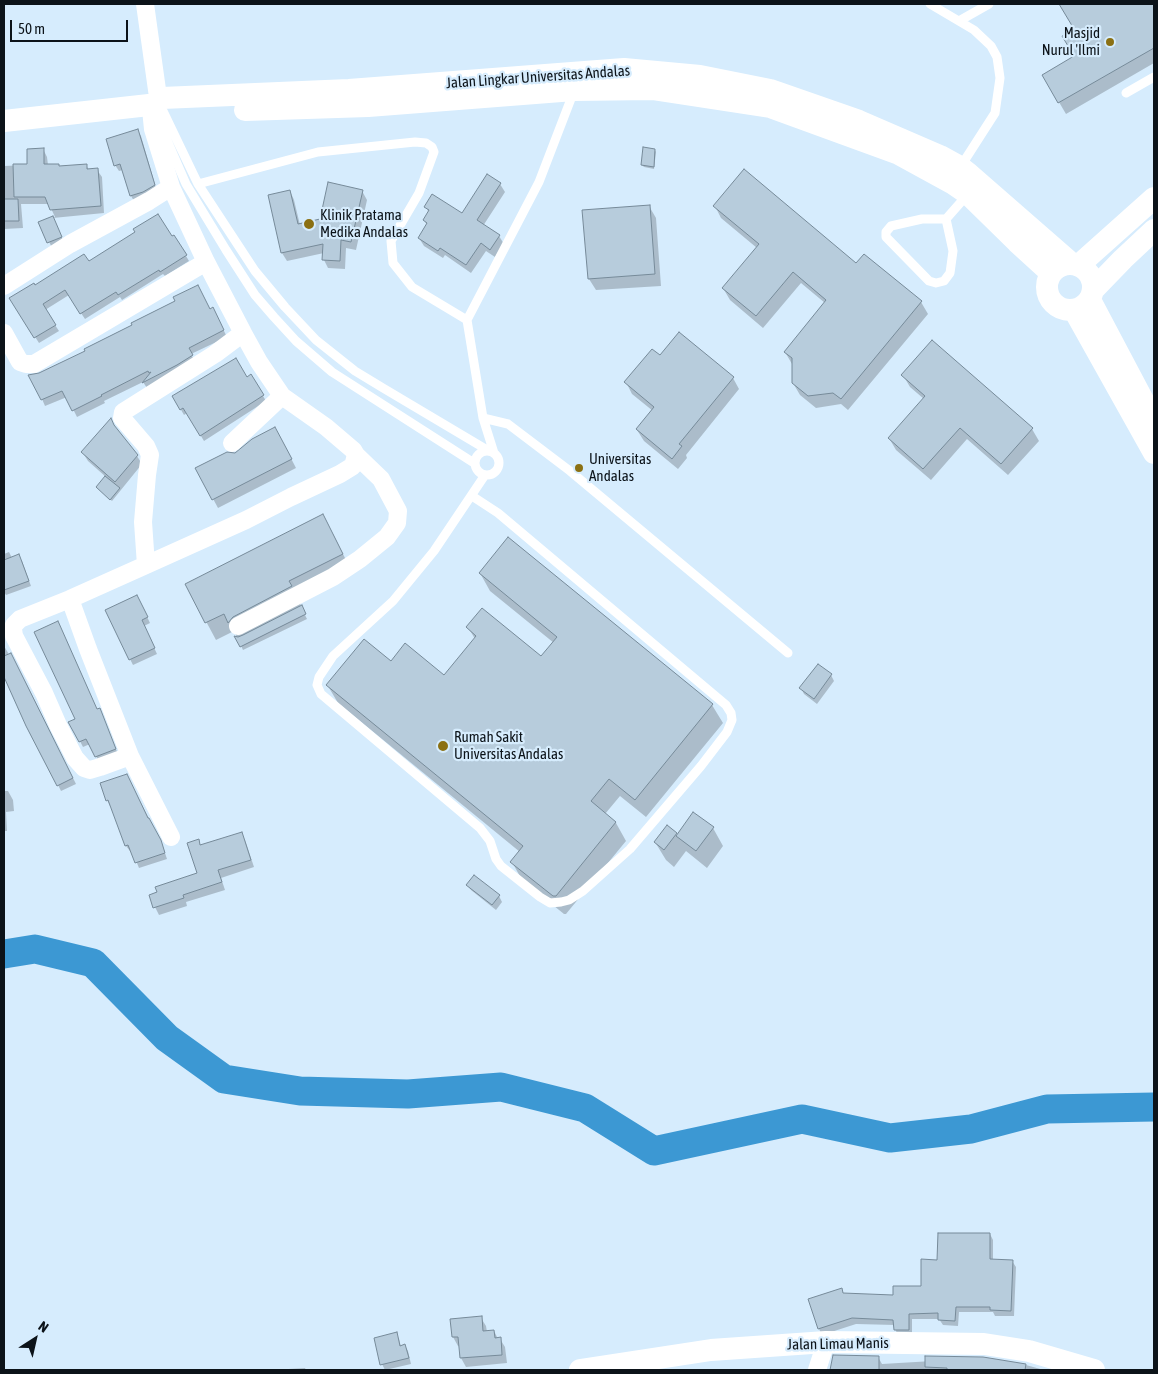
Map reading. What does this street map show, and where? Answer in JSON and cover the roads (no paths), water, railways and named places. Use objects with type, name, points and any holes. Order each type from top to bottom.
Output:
[{"type":"street","points":[[145,4],[158,106],[154,129],[171,187],[206,262],[259,362],[282,396],[353,450],[381,479],[398,511],[397,523],[387,538],[360,560],[333,577],[238,626]]},
{"type":"street","name":"Jalan Lingkar Universitas Andalas","points":[[4,122],[158,106],[203,111],[368,106],[482,88],[624,69],[770,107],[900,154],[968,194],[1051,273]]},
{"type":"street","name":"Jalan Lingkar Universitas Andalas","points":[[482,88],[652,90],[683,84],[700,76],[770,90],[859,121],[940,156],[960,167],[1075,264]]},
{"type":"street","points":[[4,286],[70,244],[149,202],[171,187]]},
{"type":"street","points":[[1075,264],[1154,198]]},
{"type":"street","points":[[1154,230],[1086,300],[1060,308],[1054,304],[1047,292],[1048,279],[1051,273],[1064,264],[1075,264],[1085,269],[1090,275],[1093,282],[1086,300],[1154,453]]},
{"type":"street","points":[[4,333],[20,362],[34,364],[206,262]]},
{"type":"street","points":[[1086,300],[1154,421]]},
{"type":"street","points":[[146,565],[143,522],[150,455],[146,446],[122,418],[123,412],[215,354],[243,333]]},
{"type":"street","points":[[232,443],[282,396]]},
{"type":"street","points":[[130,756],[90,770],[84,768],[75,758],[14,636],[14,624],[20,619],[70,599],[246,520],[340,474],[353,466],[356,455]]},
{"type":"street","points":[[70,599],[130,756],[171,837]]},
{"type":"street","points":[[817,1370],[826,1342]]},
{"type":"street","name":"Jalan Limau Manis","points":[[580,1370],[711,1350],[826,1342],[984,1344],[1029,1351],[1094,1370]]},
{"type":"lane","points":[[930,4],[974,30],[991,46],[997,57],[1000,78],[996,113],[960,167]]},
{"type":"lane","points":[[958,21],[989,4]]},
{"type":"lane","points":[[1126,93],[1154,77]]},
{"type":"lane","points":[[491,452],[483,418],[467,320],[539,182],[574,90]]},
{"type":"lane","points":[[158,106],[198,184],[255,271],[316,340],[362,375],[491,452],[497,457],[498,467],[495,472],[485,475],[476,469],[475,458],[483,451],[491,452]]},
{"type":"lane","points":[[158,106],[164,131],[186,184],[255,295],[274,317],[296,340],[332,372],[474,463]]},
{"type":"lane","points":[[198,184],[318,152],[415,142],[426,143],[432,147],[434,152],[419,193],[391,242],[393,262],[412,287],[467,320]]},
{"type":"lane","points":[[946,219],[953,251],[950,273],[944,281],[929,281],[886,237],[886,232],[891,226],[922,219],[946,219],[968,194]]},
{"type":"lane","points":[[483,418],[508,424],[562,465],[788,654]]},
{"type":"lane","points":[[472,496],[498,514],[726,705],[731,713],[732,720],[727,732],[701,766],[630,849],[583,891],[569,900],[550,903],[501,866],[496,859],[490,841],[480,828],[321,694],[317,685],[319,677],[333,656],[393,601],[434,551],[485,475]]},
{"type":"waterway","points":[[4,954],[35,949],[93,963],[167,1038],[224,1079],[300,1091],[408,1094],[501,1087],[585,1108],[654,1151],[802,1119],[890,1138],[971,1129],[1047,1109],[1154,1107]]},
{"type":"place","name":"Masjid Nurul 'Ilmi","points":[[1110,42]]},
{"type":"place","name":"Klinik Pratama Medika Andalas","points":[[309,224]]},
{"type":"place","name":"Universitas Andalas","points":[[579,468]]},
{"type":"place","name":"Rumah Sakit Universitas Andalas","points":[[443,746]]}]
